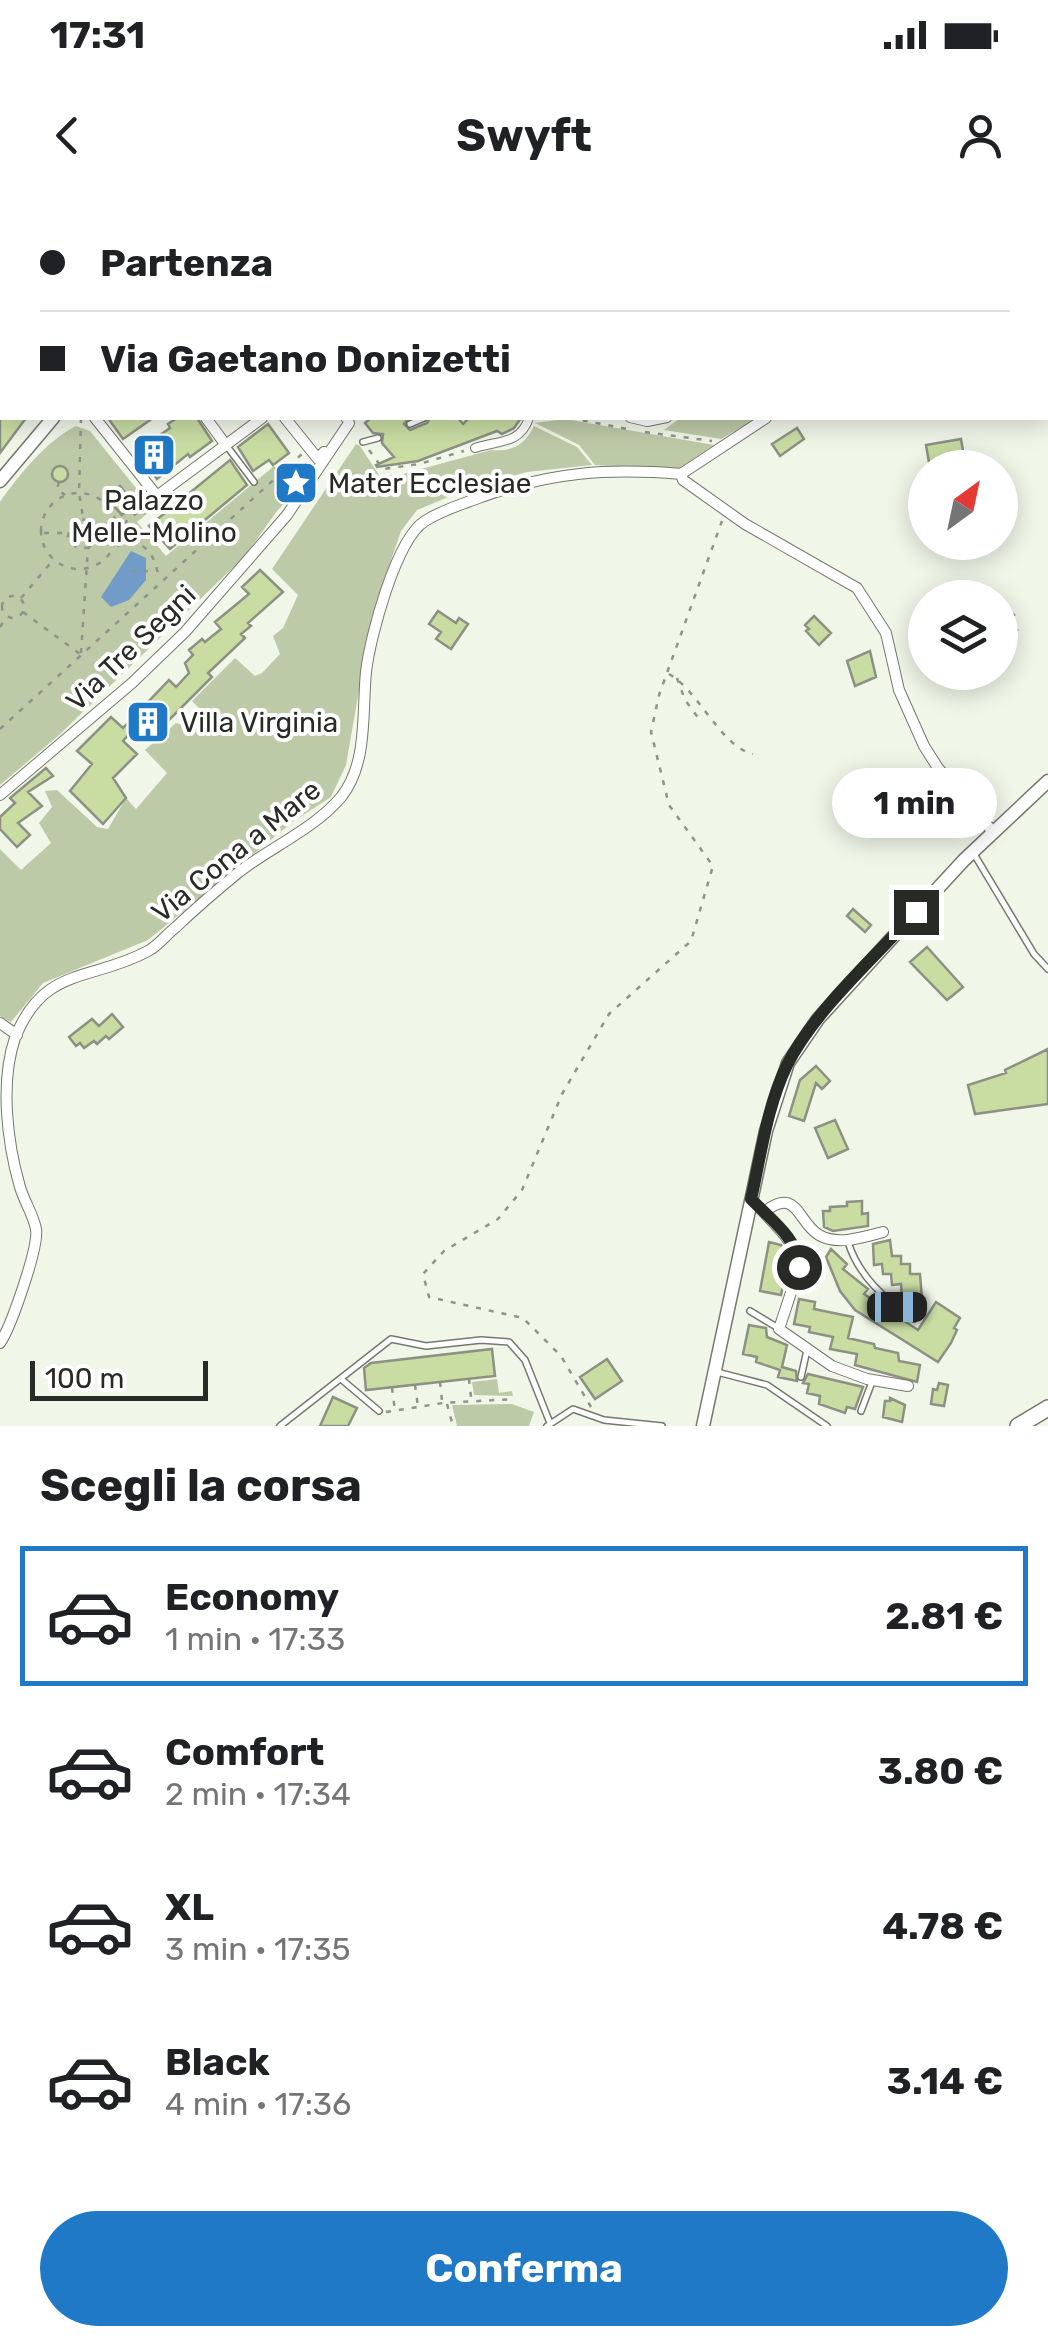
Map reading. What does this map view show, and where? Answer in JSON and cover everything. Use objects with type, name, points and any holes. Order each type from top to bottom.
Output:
[{"type":"main road","points":[[1018,1426],[1044,1411]]},
{"type":"street","points":[[97,420],[157,496],[259,420]]},
{"type":"street","points":[[207,420],[225,444]]},
{"type":"street","points":[[288,420],[318,459],[346,420]]},
{"type":"street","name":"Via Tre Segni","points":[[0,794],[132,683],[185,632],[288,515],[346,420]]},
{"type":"street","points":[[474,448],[518,436],[528,420]]},
{"type":"street","points":[[763,420],[681,474],[683,480],[794,554],[857,588],[886,633],[899,690],[924,746],[993,832]]},
{"type":"street","points":[[0,480],[46,422]]},
{"type":"street","name":"Via Cona a Mare","points":[[0,1342],[29,1268],[37,1232],[18,1181],[9,1136],[8,1064],[16,1035],[31,1008],[48,989],[67,979],[150,951],[240,871],[318,817],[343,794],[359,758],[366,667],[396,563],[411,532],[426,520],[464,504],[544,478],[580,471],[681,474]]},
{"type":"street","points":[[703,1426],[775,1097],[799,1046],[818,1019],[972,852],[1048,780]]},
{"type":"street","points":[[0,1023],[16,1035]]},
{"type":"street","points":[[751,1199],[793,1244],[799,1258],[779,1329],[832,1366],[908,1386]]},
{"type":"street","points":[[764,1212],[773,1205],[788,1204],[798,1209],[820,1236],[848,1240],[882,1232]]},
{"type":"lane","points":[[410,424],[419,420]]},
{"type":"lane","points":[[363,442],[378,438]]},
{"type":"lane","points":[[225,444],[254,482]]},
{"type":"lane","points":[[972,852],[1034,954],[1048,969]]},
{"type":"lane","points":[[848,1240],[858,1267],[914,1319]]},
{"type":"lane","points":[[897,1307],[921,1307]]},
{"type":"lane","points":[[750,1311],[779,1329]]},
{"type":"lane","points":[[280,1426],[391,1339],[426,1346],[481,1340],[509,1342],[525,1360],[549,1424],[573,1409],[598,1418],[662,1426]]},
{"type":"lane","points":[[801,1377],[807,1350]]},
{"type":"lane","points":[[714,1371],[767,1385],[827,1426]]},
{"type":"lane","points":[[340,1378],[380,1411]]},
{"type":"lane","points":[[861,1411],[872,1379]]},
{"type":"path","points":[[81,420],[83,518]]},
{"type":"path","points":[[363,442],[383,469],[419,464],[474,448]]},
{"type":"path","points":[[0,730],[294,461]]},
{"type":"path","points":[[59,482],[57,489],[66,495]]},
{"type":"path","points":[[80,493],[105,504],[114,515],[117,529],[113,548],[88,568],[73,568],[54,559],[45,547],[40,530],[49,508],[66,495],[80,493]]},
{"type":"path","points":[[98,533],[117,529],[157,496]]},
{"type":"path","points":[[598,1418],[561,1356],[523,1318],[429,1296],[423,1274],[444,1251],[498,1219],[522,1190],[562,1094],[608,1014],[691,941],[713,866],[669,805],[650,732],[726,510]]},
{"type":"path","points":[[83,518],[95,524],[98,533],[88,548],[72,544],[68,533],[72,523],[83,518]]},
{"type":"path","points":[[222,525],[238,540]]},
{"type":"path","points":[[40,530],[68,533]]},
{"type":"path","points":[[113,548],[130,542],[146,548],[156,561],[159,582]]},
{"type":"path","points":[[81,655],[88,548]]},
{"type":"path","points":[[54,559],[20,599],[22,612],[81,655]]},
{"type":"path","points":[[131,571],[148,571]]},
{"type":"path","points":[[7,617],[2,600],[20,599]]},
{"type":"path","points":[[7,617],[17,618],[22,612]]},
{"type":"path","points":[[0,627],[7,617]]},
{"type":"path","points":[[668,673],[676,677],[739,749],[753,754]]},
{"type":"path","points":[[676,677],[702,723]]},
{"type":"path","points":[[469,1379],[471,1400]]},
{"type":"path","points":[[440,1382],[453,1426]]},
{"type":"path","points":[[416,1385],[418,1407]]},
{"type":"path","points":[[392,1388],[395,1413]]},
{"type":"path","points":[[380,1411],[395,1413],[471,1400],[514,1400]]},
{"type":"green space","points":[[571,420],[714,445],[676,470],[595,465],[579,445],[535,423]]},
{"type":"green space","points":[[677,420],[754,420],[721,439],[664,430]]},
{"type":"green space","points":[[76,426],[90,431],[153,509],[137,522],[166,556],[274,466],[287,479],[313,465],[245,556],[58,736],[0,785],[0,502],[44,450]]},
{"type":"green space","points":[[534,426],[577,447],[592,465],[527,472],[470,488],[417,510],[401,531],[372,616],[346,765],[331,797],[294,821],[148,940],[43,983],[11,1022],[0,1016],[0,849],[21,870],[51,843],[39,823],[52,807],[45,791],[57,790],[97,827],[108,829],[126,798],[136,809],[167,773],[145,750],[176,723],[186,726],[202,711],[192,701],[235,658],[255,676],[280,654],[273,636],[283,628],[298,595],[272,569],[356,444],[379,475],[399,475],[511,448],[522,442]]},
{"type":"green space","points":[[497,1379],[499,1393],[512,1391],[513,1396],[474,1395],[472,1382]]},
{"type":"green space","points":[[512,1404],[534,1412],[529,1426],[457,1426],[452,1405]]},
{"type":"water","points":[[131,551],[146,558],[146,580],[129,600],[111,607],[101,597]]},
{"type":"building","points":[[0,420],[25,420],[0,453]]},
{"type":"building","points":[[109,420],[150,420],[123,439]]},
{"type":"building","points":[[174,420],[198,420],[212,441],[157,479],[137,451],[170,428],[168,424]]},
{"type":"building","points":[[407,420],[404,424],[410,430],[429,420],[460,420],[463,424],[467,420],[520,420],[502,434],[497,431],[418,461],[377,467],[394,457],[382,443],[383,434],[373,433],[365,423]]},
{"type":"building","points":[[268,424],[289,453],[273,465],[269,460],[253,471],[238,447]]},
{"type":"building","points":[[797,428],[804,439],[780,456],[772,444]]},
{"type":"building","points":[[961,439],[963,450],[927,450],[926,445]]},
{"type":"building","points":[[230,460],[247,485],[170,549],[149,526]]},
{"type":"building","points":[[60,466],[68,474],[60,482],[52,474]]},
{"type":"building","points":[[120,486],[135,504],[122,515],[106,497]]},
{"type":"building","points":[[260,570],[283,592],[248,623],[251,626],[241,634],[245,638],[150,739],[137,725],[123,741],[137,754],[113,778],[126,798],[103,824],[70,791],[92,764],[77,751],[111,717],[123,728],[169,680],[176,687],[189,673],[185,663],[193,655],[189,650],[221,629],[215,622],[249,594],[242,587]]},
{"type":"building","points":[[438,611],[456,623],[459,618],[468,624],[451,649],[436,639],[441,632],[429,624]]},
{"type":"building","points":[[814,616],[831,633],[819,645],[806,631],[809,629],[805,625]]},
{"type":"building","points":[[870,651],[876,677],[855,686],[847,661]]},
{"type":"building","points":[[46,768],[53,776],[28,792],[42,806],[18,823],[30,835],[17,847],[0,829],[0,817],[15,803],[10,798]]},
{"type":"building","points":[[853,909],[871,925],[865,932],[847,916]]},
{"type":"building","points":[[927,947],[963,987],[947,1000],[910,962]]},
{"type":"building","points":[[112,1014],[123,1027],[109,1039],[106,1036],[84,1048],[80,1043],[76,1046],[69,1037],[92,1019],[99,1026]]},
{"type":"building","points":[[1048,1049],[1048,1104],[975,1114],[968,1085],[1006,1073],[1005,1070]]},
{"type":"building","points":[[816,1066],[830,1081],[822,1089],[816,1083],[804,1121],[789,1116],[800,1080]]},
{"type":"building","points":[[835,1120],[848,1149],[828,1158],[815,1128]]},
{"type":"building","points":[[862,1201],[862,1214],[868,1213],[868,1226],[833,1231],[824,1227],[823,1211]]},
{"type":"building","points":[[890,1240],[892,1256],[901,1256],[901,1264],[910,1264],[910,1274],[920,1274],[922,1299],[902,1300],[901,1284],[892,1285],[891,1274],[883,1274],[882,1264],[874,1265],[873,1244]]},
{"type":"building","points":[[769,1242],[781,1245],[788,1259],[781,1295],[760,1291]]},
{"type":"building","points":[[831,1249],[847,1264],[843,1269],[868,1289],[864,1294],[918,1330],[936,1302],[960,1318],[951,1343],[938,1362],[855,1310],[840,1291],[826,1257]]},
{"type":"building","points":[[799,1299],[815,1302],[814,1309],[853,1317],[848,1338],[898,1353],[899,1361],[920,1365],[917,1382],[855,1365],[857,1354],[830,1349],[833,1337],[794,1324]]},
{"type":"building","points":[[749,1325],[766,1328],[767,1337],[787,1345],[782,1367],[796,1371],[797,1381],[778,1377],[780,1370],[743,1354]]},
{"type":"building","points":[[492,1349],[495,1376],[366,1390],[364,1368],[371,1363]]},
{"type":"building","points":[[607,1359],[622,1381],[595,1399],[580,1377]]},
{"type":"building","points":[[808,1374],[863,1387],[855,1409],[847,1407],[845,1413],[819,1404],[820,1396],[807,1393],[809,1384],[803,1383]]},
{"type":"building","points":[[939,1383],[948,1385],[944,1406],[931,1404],[933,1389],[937,1390]]},
{"type":"building","points":[[333,1397],[357,1408],[348,1426],[320,1426]]},
{"type":"building","points":[[890,1398],[905,1405],[902,1422],[883,1417],[885,1401]]},
{"type":"place","name":"Palazzo Melle-Molino","points":[[154,455]]},
{"type":"place","name":"Mater Ecclesiae","points":[[296,483]]},
{"type":"place","name":"Villa Virginia","points":[[148,722]]},
{"type":"route","points":[[799,1267],[793,1244],[751,1199],[775,1097],[788,1063],[808,1032],[916,912]]}]
